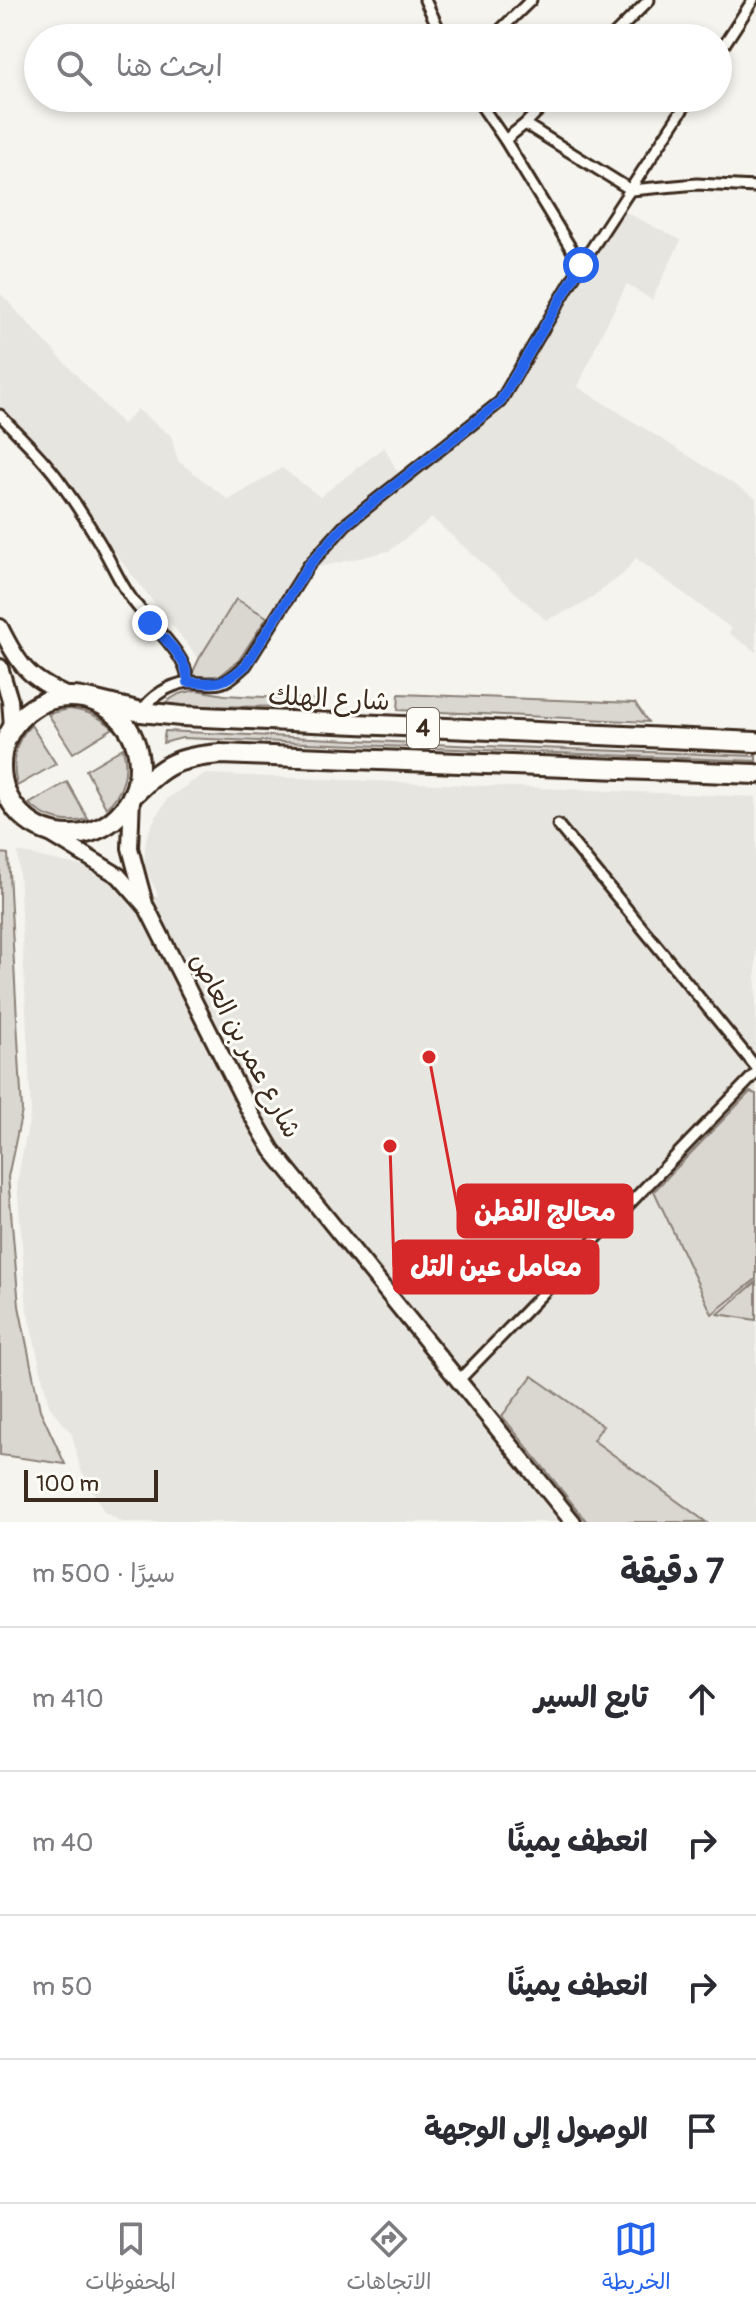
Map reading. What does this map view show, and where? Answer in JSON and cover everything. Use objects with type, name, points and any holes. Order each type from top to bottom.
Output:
[{"type":"highway","points":[[68,696],[92,700],[113,711],[129,728],[138,750],[139,773],[132,796],[121,813],[105,826],[87,833],[67,835],[47,832],[8,812],[10,802],[2,780],[0,756],[12,727],[36,705],[52,698],[68,696]]},
{"type":"highway","name":"شارع الهلك","points":[[92,700],[141,712],[212,718],[756,742]]},
{"type":"highway","name":"4","points":[[132,796],[172,762],[190,756],[221,754],[756,774]]},
{"type":"street","points":[[425,0],[436,24]]},
{"type":"street","points":[[506,24],[531,0]]},
{"type":"street","points":[[625,24],[649,0]]},
{"type":"street","points":[[732,32],[753,0]]},
{"type":"street","points":[[486,112],[581,265]]},
{"type":"street","points":[[505,140],[537,112]]},
{"type":"street","points":[[141,712],[149,699],[171,687],[188,682],[219,684],[234,676],[246,665],[309,565],[346,524],[500,402],[581,265],[681,112]]},
{"type":"street","points":[[525,124],[631,190],[697,184],[756,187]]},
{"type":"street","points":[[0,415],[64,487],[130,597],[182,658],[188,682]]},
{"type":"street","points":[[0,627],[17,661],[45,686],[68,696]]},
{"type":"street","points":[[0,667],[10,700],[12,727]]},
{"type":"street","points":[[132,796],[130,848],[147,908]]},
{"type":"street","points":[[558,825],[756,1067]]},
{"type":"street","name":"شارع عمر بن العاص","points":[[47,832],[119,876],[147,908],[272,1150],[573,1522]]},
{"type":"street","points":[[458,1381],[756,1073]]},
{"type":"shaded area","points":[[623,211],[681,240],[652,300],[627,284],[578,387],[756,498],[756,652],[729,633],[732,629],[636,558],[622,575],[583,604],[546,620],[432,518],[389,551],[315,568],[351,529],[504,408],[566,300]]},
{"type":"shaded area","points":[[0,293],[123,425],[137,409],[171,436],[178,461],[229,500],[282,468],[320,497],[384,447],[398,473],[342,519],[304,562],[267,617],[236,599],[199,659],[0,409]]},
{"type":"shaded area","points":[[236,599],[267,617],[239,660],[220,676],[191,676],[199,659]]},
{"type":"shaded area","points":[[196,690],[225,695],[319,700],[318,707],[159,706],[179,694]]},
{"type":"shaded area","points":[[399,694],[635,703],[648,722],[398,710]]},
{"type":"shaded area","points":[[69,709],[92,715],[113,728],[73,753],[48,714]]},
{"type":"shaded area","points":[[31,725],[56,764],[17,786],[15,753]]},
{"type":"shaded area","points":[[165,731],[756,756],[756,761],[182,738],[163,743]]},
{"type":"shaded area","points":[[123,748],[124,781],[106,808],[86,770]]},
{"type":"shaded area","points":[[204,774],[756,797],[756,1522],[122,1522],[104,1512],[80,1468],[72,1434],[49,1406],[27,1309],[17,1182],[31,1111],[18,852],[99,870],[126,896],[131,908],[158,895],[144,865],[146,838],[155,818],[168,798]]},
{"type":"shaded area","points":[[67,782],[88,819],[56,819],[42,814],[29,804]]},
{"type":"shaded area","points":[[0,853],[8,854],[22,1111],[8,1177],[19,1306],[40,1410],[65,1464],[0,1455]]},
{"type":"shaded area","points":[[750,1092],[756,1094],[756,1279],[712,1314],[654,1191]]},
{"type":"shaded area","points":[[756,1282],[756,1320],[718,1314]]},
{"type":"shaded area","points":[[532,1376],[603,1426],[593,1440],[706,1522],[587,1522],[502,1416]]},
{"type":"place","name":"محالج القطن","points":[[429,1057]]},
{"type":"place","name":"معامل عين التل","points":[[390,1146]]},
{"type":"route","points":[[150,623],[182,658],[188,682],[219,684],[234,676],[246,665],[309,565],[346,524],[500,402],[581,265]]}]
